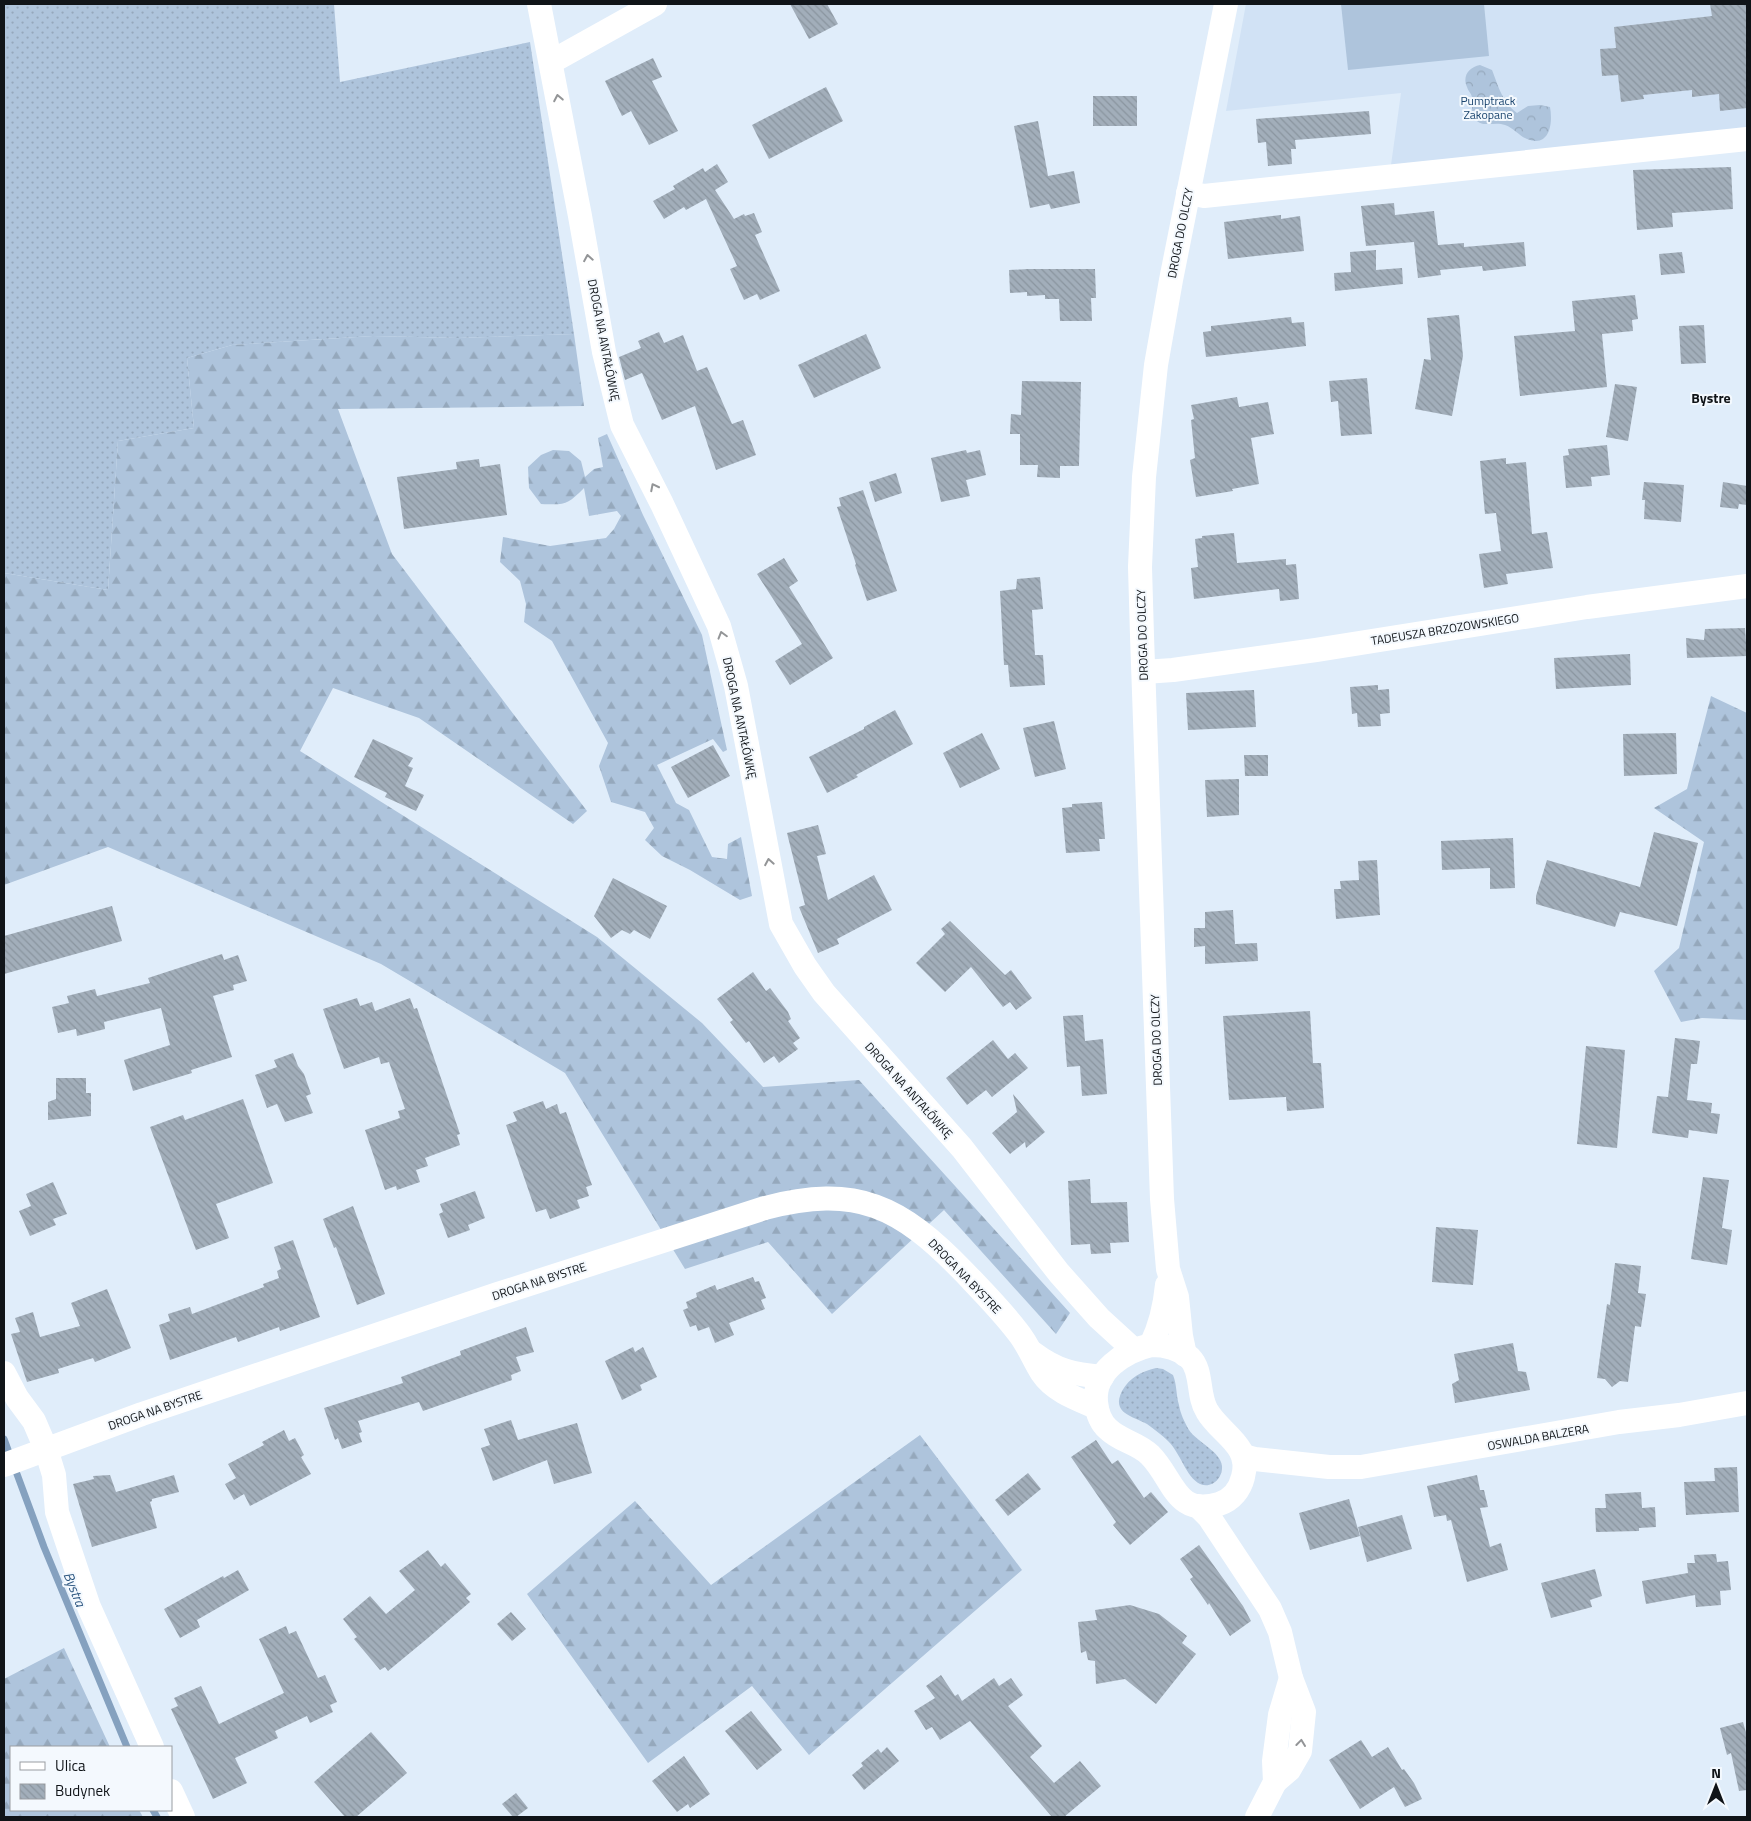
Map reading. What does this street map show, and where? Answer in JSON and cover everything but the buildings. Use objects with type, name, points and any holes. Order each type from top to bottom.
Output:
[{"type":"street","name":"DROGA NA ANTAŁÓWKĘ","points":[[539,4],[604,352],[622,426],[662,504],[719,626],[736,686],[781,924],[791,943],[824,993],[962,1148],[1059,1273],[1099,1318],[1143,1347]]},
{"type":"street","points":[[551,62],[655,4]]},
{"type":"street","name":"DROGA DO OLCZY","points":[[1226,4],[1156,365],[1143,486],[1140,567],[1160,1150],[1166,1252],[1169,1273],[1177,1297],[1185,1354],[1190,1358],[1196,1369],[1201,1401],[1215,1424],[1238,1445],[1244,1456]]},
{"type":"street","points":[[1188,193],[1204,196],[1747,139]]},
{"type":"street","name":"TADEUSZA BRZOZOWSKIEGO","points":[[1144,672],[1240,661],[1587,607],[1747,586]]},
{"type":"street","name":"DROGA NA BYSTRE","points":[[4,1465],[142,1414],[498,1294],[765,1208],[810,1199],[843,1199],[866,1202],[887,1210],[914,1226],[945,1252],[1016,1330],[1032,1352],[1038,1366],[1048,1381],[1066,1393],[1096,1407]]},
{"type":"street","name":"DROGA DO OLCZY","points":[[1143,1347],[1158,1332],[1164,1309],[1169,1273]]},
{"type":"street","name":"DROGA NA ANTAŁÓWKĘ","points":[[1099,1318],[1108,1370]]},
{"type":"street","points":[[1185,1354],[1172,1347],[1143,1347],[1108,1370],[1096,1390],[1096,1407],[1107,1428],[1149,1454],[1180,1498],[1198,1506],[1209,1518],[1270,1609],[1280,1632],[1289,1663],[1291,1678],[1280,1715],[1274,1761],[1275,1782],[1257,1817]]},
{"type":"street","name":"DROGA NA BYSTRE","points":[[1032,1352],[1047,1364],[1067,1372],[1108,1370]]},
{"type":"street","points":[[4,1374],[17,1398],[34,1421],[39,1452],[54,1475],[57,1512],[89,1607],[152,1746]]},
{"type":"street","name":"OSWALDA BALZERA","points":[[1244,1456],[1255,1459],[1328,1467],[1361,1467],[1619,1422],[1679,1415],[1747,1403]]},
{"type":"street","points":[[1244,1456],[1245,1468],[1235,1490],[1235,1536],[1249,1576]]},
{"type":"street","name":"OSWALDA BALZERA","points":[[1198,1506],[1215,1505],[1235,1490],[1328,1467]]},
{"type":"street","points":[[172,1793],[183,1817]]},
{"type":"shaded area","points":[[1246,4],[1747,4],[1747,128],[1391,165],[1401,93],[1226,111]]},
{"type":"green space","points":[[4,4],[334,4],[340,82],[530,42],[574,334],[458,338],[373,336],[232,345],[187,358],[194,428],[118,441],[108,590],[4,573]]},
{"type":"green space","points":[[1341,4],[1484,4],[1489,56],[1348,70]]},
{"type":"green space","name":"Pumptrack Zakopane","points":[[1480,65],[1492,70],[1504,99],[1517,113],[1528,106],[1540,105],[1550,107],[1550,127],[1545,137],[1535,141],[1521,136],[1505,125],[1482,124],[1476,120],[1472,112],[1472,97],[1465,79],[1470,70]]},
{"type":"green space","points":[[574,334],[584,406],[338,409],[392,554],[587,811],[573,824],[419,718],[333,688],[300,751],[597,937],[702,1023],[763,1087],[859,1080],[1070,1313],[1056,1334],[944,1210],[832,1314],[768,1242],[685,1269],[565,1073],[381,964],[108,847],[4,885],[4,573],[108,590],[118,441],[194,428],[187,358],[232,345],[373,336],[458,338]]},
{"type":"green space","points":[[607,434],[643,515],[702,635],[727,750],[723,752],[713,739],[657,765],[676,803],[689,810],[712,857],[727,859],[728,844],[741,837],[752,896],[740,900],[690,870],[662,856],[645,840],[654,828],[645,812],[611,802],[599,766],[608,743],[552,641],[524,622],[526,604],[520,581],[500,562],[503,537],[550,546],[606,538],[614,529],[621,516],[617,511],[589,516],[584,488],[566,503],[541,504],[529,488],[528,467],[541,455],[553,450],[569,451],[581,461],[585,477],[594,469],[603,467],[598,438]]},
{"type":"green space","points":[[1711,696],[1747,713],[1747,1020],[1702,1018],[1681,1022],[1654,971],[1679,948],[1704,842],[1654,808],[1687,789]]},
{"type":"green space","points":[[1156,1368],[1163,1369],[1173,1375],[1180,1411],[1187,1427],[1221,1461],[1221,1475],[1212,1484],[1204,1485],[1195,1481],[1168,1441],[1147,1424],[1130,1416],[1121,1409],[1119,1398],[1129,1382],[1141,1373]]},
{"type":"green space","points":[[920,1435],[1022,1570],[809,1755],[752,1686],[648,1763],[527,1594],[635,1501],[711,1585]]},
{"type":"green space","points":[[64,1648],[110,1746],[10,1746],[10,1811],[140,1811],[143,1817],[4,1817],[4,1679]]},
{"type":"waterway","name":"Bystra","points":[[4,1439],[44,1547],[127,1746]]},
{"type":"waterway","name":"Bystra","points":[[154,1811],[157,1817]]},
{"type":"district","name":"Bystre","points":[[1711,397]]}]
